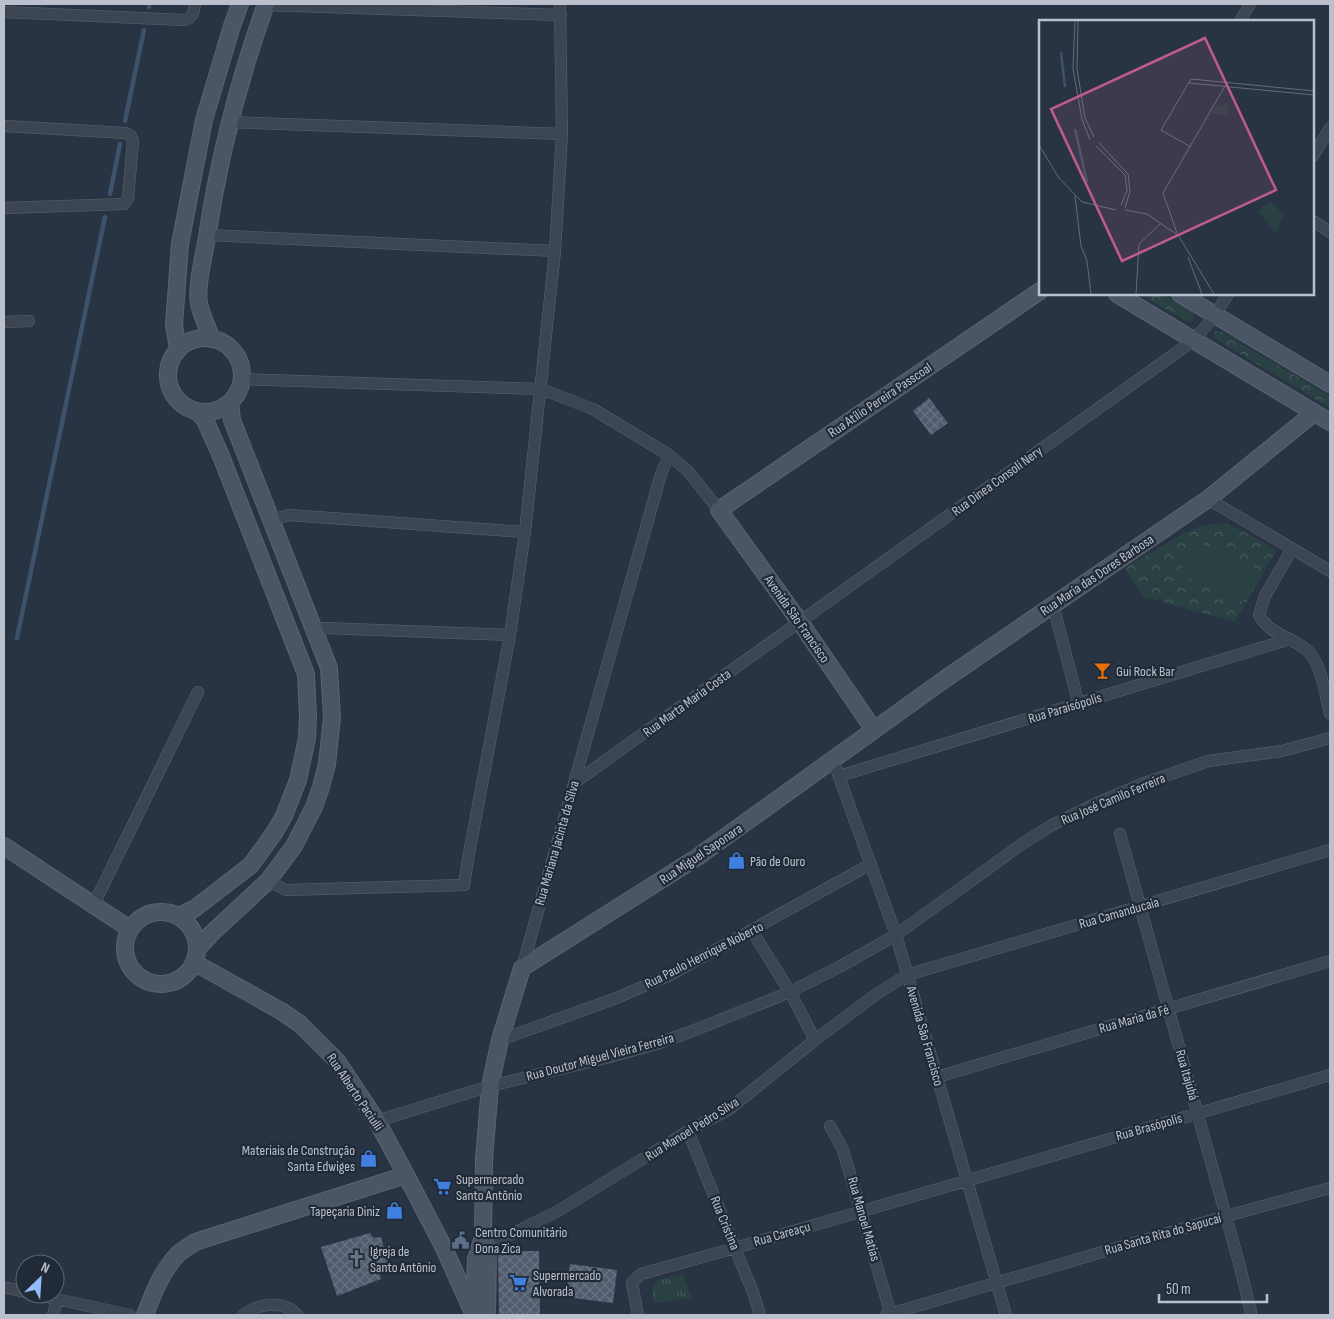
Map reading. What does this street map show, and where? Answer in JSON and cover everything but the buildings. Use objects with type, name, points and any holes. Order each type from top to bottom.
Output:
[{"type":"main road","points":[[178,349],[174,324],[180,244],[204,120],[240,4]]},
{"type":"main road","points":[[212,339],[199,303],[201,270],[216,176],[229,122],[254,33],[265,5]]},
{"type":"main road","points":[[204,120],[229,122]]},
{"type":"main road","name":"Rua Atílio Pereira Passcoal","points":[[719,510],[1039,292]]},
{"type":"main road","points":[[1119,295],[1330,422]]},
{"type":"main road","points":[[1182,295],[1330,384]]},
{"type":"main road","points":[[212,339],[228,347],[234,354],[241,370],[240,388],[230,403],[215,411],[197,411],[181,404],[175,398],[168,382],[169,364],[178,349],[194,340],[212,339]]},
{"type":"main road","points":[[196,956],[197,940],[190,926],[179,916],[161,912],[152,913],[136,922],[126,938],[126,956],[134,972],[141,978],[158,985],[176,982],[190,971],[196,956],[212,933],[268,881],[290,852],[305,827],[314,807],[327,764],[331,733],[332,693],[329,668],[232,420],[230,403]]},
{"type":"main road","points":[[179,916],[194,909],[251,865],[274,833],[292,798],[304,759],[308,717],[306,674],[221,456],[205,420],[197,411]]},
{"type":"main road","name":"Rua Maria das Dores Barbosa","points":[[874,730],[945,679],[1208,499],[1314,412]]},
{"type":"main road","name":"Avenida São Francisco","points":[[719,510],[800,622],[874,730]]},
{"type":"main road","points":[[292,638],[314,631]]},
{"type":"main road","name":"Rua Miguel Saponara","points":[[522,968],[696,858],[874,730]]},
{"type":"main road","points":[[4,846],[130,929]]},
{"type":"main road","name":"Rua Alberto Paciulli","points":[[196,956],[300,1024],[337,1061],[377,1121],[444,1248],[483,1315]]},
{"type":"main road","name":"Rua Mariana Jacinta da Silva","points":[[483,1315],[485,1242],[484,1159],[490,1086],[500,1040],[522,968]]},
{"type":"main road","points":[[145,1315],[156,1287],[168,1266],[179,1253],[195,1242],[406,1175]]},
{"type":"main road","name":"Rua Mariana Jacinta da Silva","points":[[474,1294],[476,1259],[485,1242]]},
{"type":"main road","name":"Rua Alberto Paciulli","points":[[444,1248],[458,1265],[483,1315]]},
{"type":"main road","points":[[458,1265],[468,1264],[476,1259]]},
{"type":"street","points":[[4,12],[184,20],[192,16],[195,4]]},
{"type":"street","points":[[1241,20],[1250,4]]},
{"type":"street","points":[[265,5],[561,10],[562,134],[555,251],[525,532],[510,634],[464,885],[286,890],[268,881]]},
{"type":"street","points":[[229,122],[562,134]]},
{"type":"street","points":[[4,126],[126,133],[131,136],[133,141],[128,198],[124,204],[4,208]]},
{"type":"street","points":[[1314,154],[1330,128]]},
{"type":"street","points":[[1314,222],[1330,232]]},
{"type":"street","points":[[207,235],[555,251]]},
{"type":"street","name":"Rua Dinea Consoli Nery","points":[[800,622],[1194,340],[1215,315],[1227,295]]},
{"type":"street","points":[[4,322],[29,321]]},
{"type":"street","points":[[241,379],[541,389],[593,409],[669,455],[688,470],[719,510]]},
{"type":"street","name":"Rua Mariana Jacinta da Silva","points":[[522,968],[661,474],[669,455]]},
{"type":"street","points":[[1208,499],[1330,572]]},
{"type":"street","points":[[271,520],[288,515],[525,532]]},
{"type":"street","points":[[1292,549],[1265,596],[1260,615],[1262,621],[1269,627],[1303,647],[1314,658],[1330,714]]},
{"type":"street","points":[[1053,605],[1079,704]]},
{"type":"street","name":"Rua Marta Maria Costa","points":[[574,783],[800,622]]},
{"type":"street","points":[[314,631],[324,628],[510,634]]},
{"type":"street","name":"Rua Paraisópolis","points":[[840,776],[1290,639]]},
{"type":"street","points":[[94,904],[198,692]]},
{"type":"street","name":"Rua José Camilo Ferreira","points":[[896,935],[1018,846],[1052,825],[1097,803],[1142,784],[1208,761],[1282,751],[1330,738]]},
{"type":"street","name":"Avenida São Francisco","points":[[833,760],[896,935],[1006,1315]]},
{"type":"street","name":"Rua Itajubá","points":[[1120,834],[1226,1216],[1251,1312],[1250,1315]]},
{"type":"street","name":"Rua Camanducaia","points":[[907,975],[1330,850]]},
{"type":"street","name":"Rua Paulo Henrique Noberto","points":[[500,1040],[614,999],[670,975],[871,864]]},
{"type":"street","points":[[752,931],[790,992],[815,1040]]},
{"type":"street","name":"Rua Doutor Miguel Vieira Ferreira","points":[[377,1121],[490,1086],[610,1057],[690,1032],[790,992],[896,935]]},
{"type":"street","name":"Rua Maria da Fé","points":[[937,1077],[1330,961]]},
{"type":"street","name":"Rua Manoel Pedro Silva","points":[[485,1242],[558,1211],[688,1131],[728,1110],[815,1040],[878,993],[907,975]]},
{"type":"street","name":"Rua Brasópolis","points":[[967,1180],[1330,1074]]},
{"type":"street","name":"Rua Manoel Matias","points":[[830,1126],[843,1150],[889,1315]]},
{"type":"street","name":"Rua Cristina","points":[[688,1131],[760,1315]]},
{"type":"street","name":"Rua Careaçu","points":[[638,1315],[632,1284],[641,1274],[967,1180]]},
{"type":"street","name":"Rua Santa Rita do Sapucaí","points":[[889,1315],[1226,1216],[1330,1188]]},
{"type":"street","points":[[65,1302],[130,1315]]},
{"type":"street","points":[[242,1315],[260,1306],[273,1305],[287,1307],[297,1315]]},
{"type":"green space","points":[[1141,295],[1163,295],[1195,313],[1193,321],[1190,323]]},
{"type":"green space","points":[[1216,331],[1220,331],[1330,396],[1330,408],[1215,339]]},
{"type":"green space","points":[[1225,523],[1240,529],[1276,551],[1235,622],[1144,597],[1125,568],[1184,533],[1206,525]]},
{"type":"green space","points":[[1194,540],[1257,569],[1242,602],[1179,573]]},
{"type":"green space","points":[[683,1274],[692,1298],[653,1302],[652,1289],[657,1280]]},
{"type":"waterway","points":[[125,121],[144,30]]},
{"type":"waterway","points":[[110,194],[120,144]]},
{"type":"waterway","points":[[17,638],[105,217]]},
{"type":"place","name":"Gui Rock Bar","points":[[1102,671]]},
{"type":"place","name":"Pão de Ouro","points":[[736,861]]},
{"type":"place","name":"Materiais de Construção Santa Edwiges","points":[[369,1158]]},
{"type":"place","name":"Supermercado Santo Antônio","points":[[442,1187]]},
{"type":"place","name":"Tapeçaria Diniz","points":[[394,1211]]},
{"type":"place","name":"Centro Comunitário Dona Zica","points":[[461,1240]]},
{"type":"place","name":"Igreja de Santo Antônio","points":[[356,1259]]},
{"type":"place","name":"Supermercado Alvorada","points":[[519,1283]]}]
